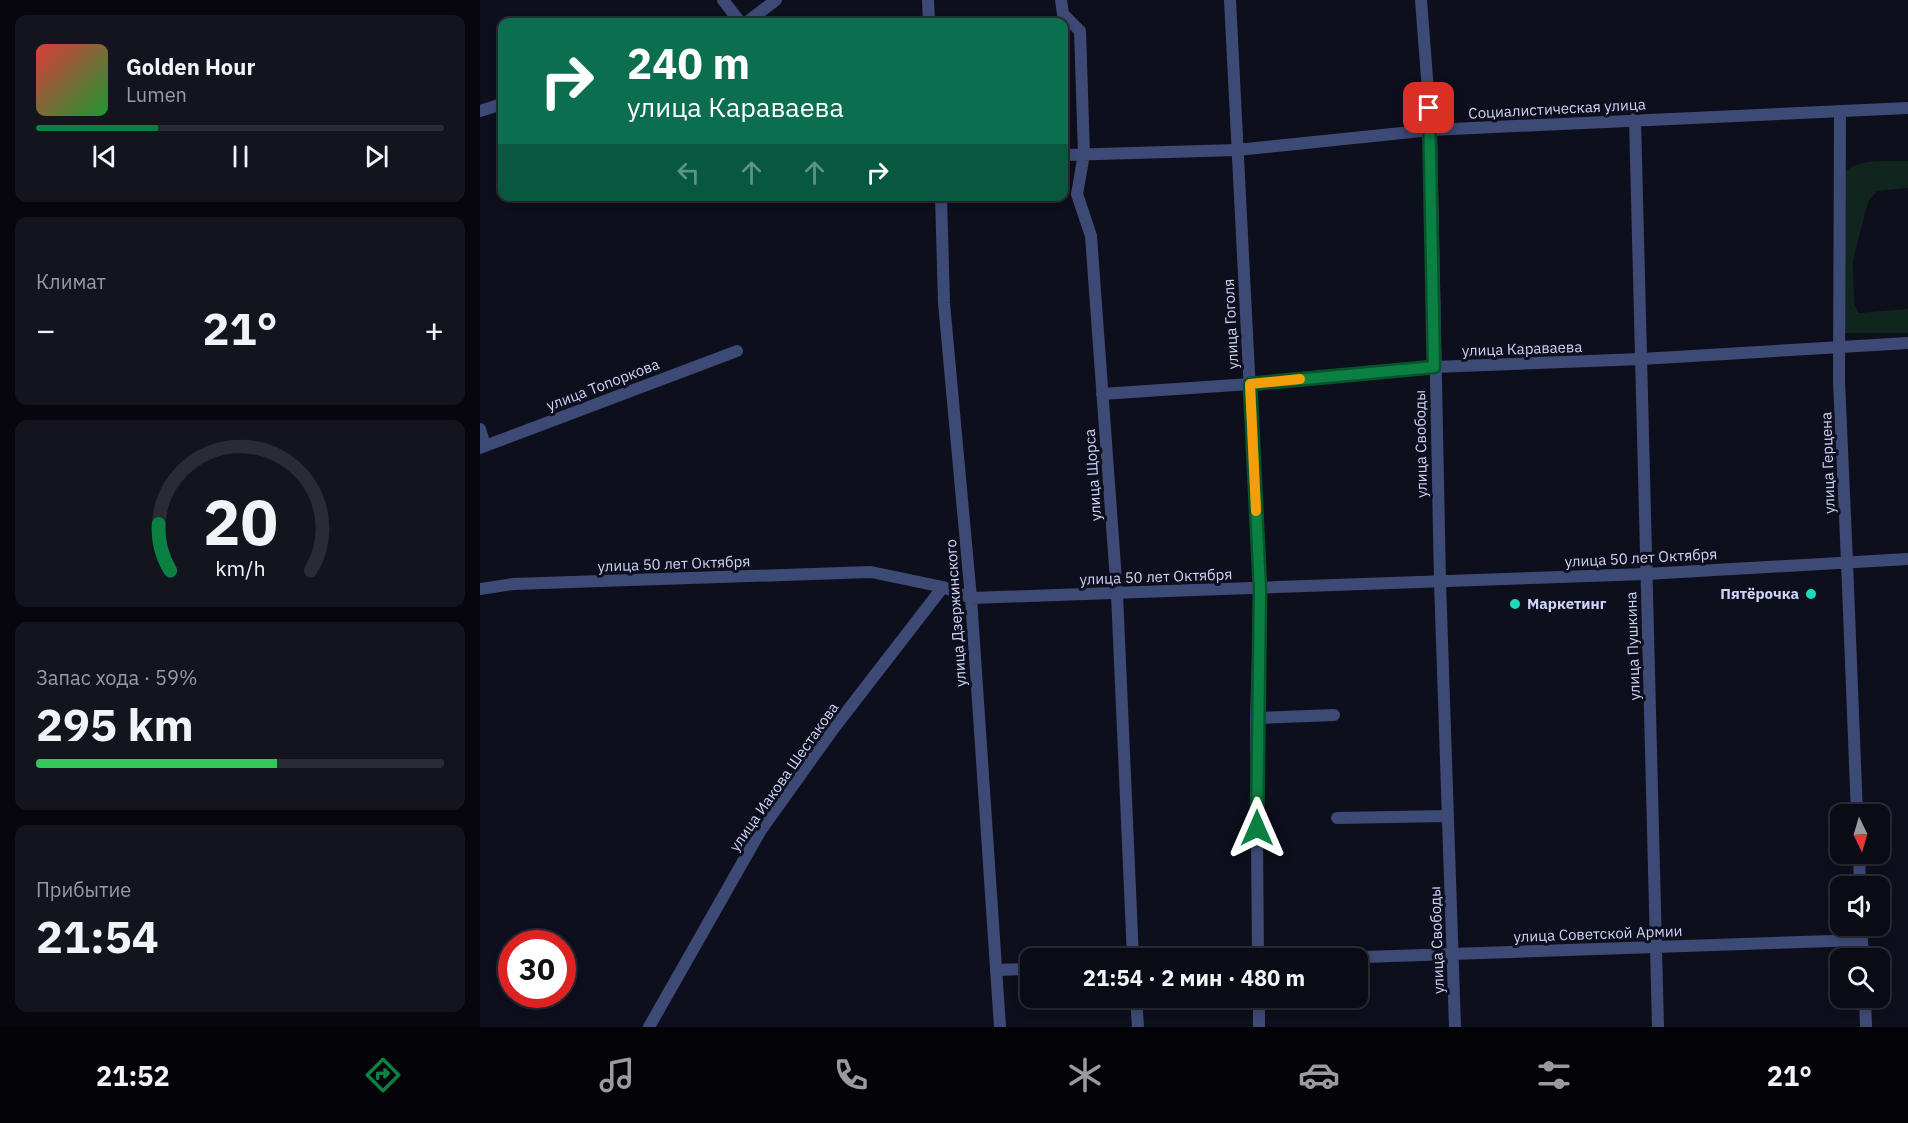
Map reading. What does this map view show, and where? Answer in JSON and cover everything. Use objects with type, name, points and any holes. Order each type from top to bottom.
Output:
[{"type":"street","points":[[723,0],[737,18]]},
{"type":"street","points":[[752,18],[776,0]]},
{"type":"street","points":[[928,0],[929,18]]},
{"type":"street","name":"улица Щорса","points":[[1062,0],[1063,14],[1067,18]]},
{"type":"street","name":"улица Гоголя","points":[[1230,0],[1260,589],[1256,718],[1258,948]]},
{"type":"street","name":"улица Свободы","points":[[1421,0],[1431,130],[1434,367],[1455,1027]]},
{"type":"street","name":"улица Щорса","points":[[1068,19],[1080,31],[1084,154],[1077,194],[1091,236],[1117,594],[1133,948]]},
{"type":"street","points":[[480,111],[498,105]]},
{"type":"street","name":"Социалистическая улица","points":[[1068,155],[1237,150],[1431,130],[1908,108]]},
{"type":"street","name":"улица Герцена","points":[[1840,111],[1840,347],[1857,804]]},
{"type":"street","name":"улица Пушкина","points":[[1635,119],[1658,1027]]},
{"type":"street","name":"улица Дзержинского","points":[[940,201],[944,303],[970,598],[1000,1027]]},
{"type":"street","name":"улица Караваева","points":[[1102,394],[1250,384],[1434,367],[1641,359],[1908,343]]},
{"type":"street","name":"улица Топоркова","points":[[482,447],[737,351]]},
{"type":"street","points":[[480,429],[482,447]]},
{"type":"street","name":"улица 50 лет Октября","points":[[483,590],[513,584],[871,572],[943,587],[970,598],[1646,574],[1908,559]]},
{"type":"street","name":"улица Иакова Шестакова","points":[[649,1027],[762,830],[834,728],[943,587]]},
{"type":"street","points":[[1256,718],[1334,715]]},
{"type":"street","points":[[1337,818],[1448,816]]},
{"type":"street","points":[[1862,936],[1862,948]]},
{"type":"street","name":"улица Советской Армии","points":[[1368,957],[1862,940]]},
{"type":"street","points":[[996,970],[1020,969]]},
{"type":"street","points":[[1137,1008],[1138,1027]]},
{"type":"street","points":[[1259,1008],[1259,1027]]},
{"type":"street","points":[[1865,1008],[1866,1027]]},
{"type":"green space","points":[[1908,161],[1908,188],[1877,191],[1868,202],[1853,260],[1854,303],[1859,313],[1908,309],[1908,333],[1843,333],[1842,176],[1848,170],[1863,163]]},
{"type":"slow traffic","points":[[1256,511],[1250,384],[1300,379]]},
{"type":"place","name":"Пятёрочка","points":[[1811,594]]},
{"type":"place","name":"Маркетинг","points":[[1515,604]]},
{"type":"route","points":[[1257,828],[1256,718],[1260,589],[1250,384],[1434,367],[1429,108]]}]
